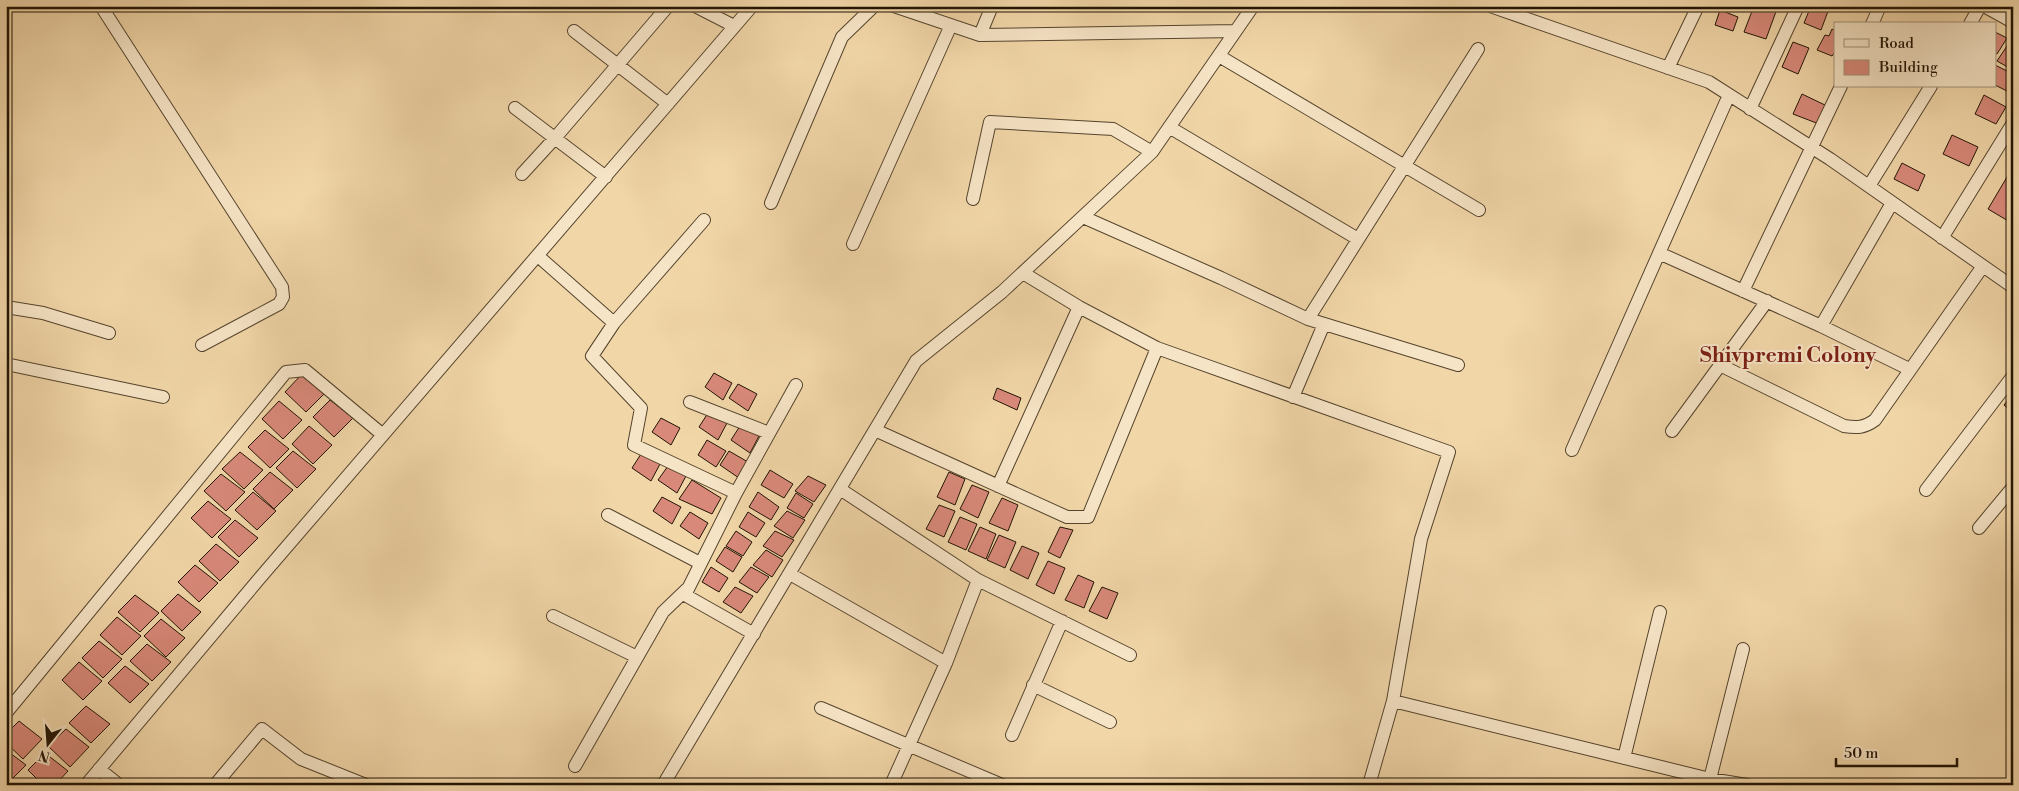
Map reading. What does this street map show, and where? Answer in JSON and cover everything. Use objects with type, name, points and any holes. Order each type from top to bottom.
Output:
[{"type":"street","points":[[101,6],[282,287],[283,296],[279,304],[202,345]]},
{"type":"street","points":[[522,174],[668,6]]},
{"type":"street","points":[[695,6],[734,26]]},
{"type":"street","points":[[86,785],[382,435],[752,6]]},
{"type":"street","points":[[771,203],[842,37],[874,6]]},
{"type":"street","points":[[894,6],[980,35],[1235,31]]},
{"type":"street","points":[[980,35],[992,6]]},
{"type":"street","points":[[663,785],[916,361],[1002,292],[1152,152],[1253,6]]},
{"type":"street","points":[[1490,6],[1709,82],[1869,186],[2013,287]]},
{"type":"street","points":[[1668,68],[1698,6]]},
{"type":"street","points":[[1750,108],[1798,6]]},
{"type":"street","points":[[1873,22],[1880,6]]},
{"type":"street","points":[[1971,22],[1982,6],[2013,22]]},
{"type":"street","points":[[853,244],[951,25]]},
{"type":"street","points":[[574,32],[668,104]]},
{"type":"street","points":[[1308,319],[1478,49]]},
{"type":"street","points":[[1219,56],[1478,210]]},
{"type":"street","points":[[1743,291],[1841,88]]},
{"type":"street","points":[[1869,186],[1930,88]]},
{"type":"street","points":[[1572,450],[1729,95]]},
{"type":"street","points":[[515,108],[606,177]]},
{"type":"street","points":[[972,198],[990,122],[1113,129],[1152,152]]},
{"type":"street","points":[[1942,238],[2013,123]]},
{"type":"street","points":[[1169,127],[1358,239]]},
{"type":"street","points":[[1821,326],[1892,203]]},
{"type":"street","points":[[1083,217],[1308,319],[1458,365]]},
{"type":"street","points":[[704,220],[614,323],[592,356],[641,408],[634,445],[736,493]]},
{"type":"street","points":[[1659,253],[1821,326],[1909,369]]},
{"type":"street","points":[[538,256],[614,323]]},
{"type":"street","points":[[1720,366],[1844,426],[1856,428],[1866,426],[1874,420],[1983,266]]},
{"type":"street","points":[[1022,273],[1079,307],[1157,348],[1449,452],[1421,539],[1393,701],[1369,785]]},
{"type":"street","points":[[1672,431],[1767,302]]},
{"type":"street","points":[[6,306],[44,313],[109,332]]},
{"type":"street","points":[[998,486],[1079,307]]},
{"type":"street","points":[[1293,397],[1324,324]]},
{"type":"street","points":[[875,430],[1067,517],[1088,517],[1157,348]]},
{"type":"street","points":[[6,364],[163,396]]},
{"type":"street","points":[[6,713],[286,372],[305,370],[382,435]]},
{"type":"street","points":[[1926,490],[2013,376]]},
{"type":"street","points":[[754,634],[684,594],[736,493],[796,385]]},
{"type":"street","points":[[690,402],[770,433]]},
{"type":"street","points":[[1979,528],[2013,487]]},
{"type":"street","points":[[840,489],[978,580],[1130,655]]},
{"type":"street","points":[[608,515],[700,563]]},
{"type":"street","points":[[790,574],[946,663]]},
{"type":"street","points":[[891,785],[946,663],[978,580]]},
{"type":"street","points":[[574,766],[663,612],[687,589]]},
{"type":"street","points":[[1624,758],[1660,612]]},
{"type":"street","points":[[553,616],[637,657]]},
{"type":"street","points":[[1012,734],[1062,621]]},
{"type":"street","points":[[1710,779],[1743,649]]},
{"type":"street","points":[[1034,685],[1110,722]]},
{"type":"street","points":[[1393,701],[1710,779],[1747,785]]},
{"type":"street","points":[[821,708],[1002,785]]},
{"type":"street","points":[[215,785],[262,730],[301,759],[366,785]]},
{"type":"street","points":[[99,769],[119,785]]},
{"type":"building","points":[[1730,6],[1746,6],[1744,12]]},
{"type":"building","points":[[1754,6],[1778,6],[1766,39],[1744,32]]},
{"type":"building","points":[[1811,6],[1830,6],[1821,30],[1804,23]]},
{"type":"building","points":[[1720,10],[1738,17],[1733,31],[1715,25]]},
{"type":"building","points":[[1832,29],[1834,30],[1834,53],[1832,56],[1817,50],[1825,35],[1829,36]]},
{"type":"building","points":[[1996,32],[2007,38],[1996,54]]},
{"type":"building","points":[[1793,42],[1809,48],[1798,74],[1782,67]]},
{"type":"building","points":[[2007,46],[2013,49],[2013,70],[1997,61]]},
{"type":"building","points":[[1996,66],[2013,74],[2011,93],[1996,86]]},
{"type":"building","points":[[1802,94],[1827,106],[1819,124],[1793,114]]},
{"type":"building","points":[[1984,95],[2006,107],[1996,124],[1975,114]]},
{"type":"building","points":[[1952,135],[1978,147],[1969,166],[1943,154]]},
{"type":"building","points":[[1902,163],[1925,175],[1918,191],[1894,179]]},
{"type":"building","points":[[2010,172],[2013,173],[2013,218],[2010,222],[1988,209]]},
{"type":"building","points":[[714,373],[732,383],[723,400],[705,387]]},
{"type":"building","points":[[302,374],[325,393],[306,412],[285,392]]},
{"type":"building","points":[[738,384],[757,394],[748,411],[729,398]]},
{"type":"building","points":[[997,388],[1021,398],[1017,410],[993,399]]},
{"type":"building","points":[[2013,394],[2013,413],[2004,405]]},
{"type":"building","points":[[330,400],[353,418],[334,437],[313,417]]},
{"type":"building","points":[[279,401],[302,420],[283,439],[262,419]]},
{"type":"building","points":[[708,413],[727,423],[718,440],[699,427]]},
{"type":"building","points":[[661,418],[680,428],[671,445],[652,432]]},
{"type":"building","points":[[309,426],[332,445],[313,464],[292,444]]},
{"type":"building","points":[[740,426],[759,436],[750,453],[731,440]]},
{"type":"building","points":[[265,430],[289,449],[270,468],[248,447]]},
{"type":"building","points":[[707,440],[726,451],[716,467],[698,455]]},
{"type":"building","points":[[293,451],[316,469],[297,488],[276,468]]},
{"type":"building","points":[[729,451],[748,462],[739,478],[720,465]]},
{"type":"building","points":[[240,452],[263,470],[244,489],[222,469]]},
{"type":"building","points":[[641,454],[660,464],[651,481],[632,468]]},
{"type":"building","points":[[668,466],[686,476],[677,493],[658,480]]},
{"type":"building","points":[[770,470],[793,484],[784,498],[761,485]]},
{"type":"building","points":[[270,472],[293,490],[274,509],[253,489]]},
{"type":"building","points":[[949,472],[965,479],[955,505],[937,497]]},
{"type":"building","points":[[221,474],[245,492],[226,511],[204,491]]},
{"type":"building","points":[[808,476],[826,485],[814,502],[795,491]]},
{"type":"building","points":[[692,480],[721,498],[712,514],[679,499]]},
{"type":"building","points":[[972,485],[989,492],[978,518],[960,509]]},
{"type":"building","points":[[253,492],[276,511],[257,530],[235,510]]},
{"type":"building","points":[[758,492],[779,507],[771,520],[749,507]]},
{"type":"building","points":[[796,493],[813,504],[804,518],[787,508]]},
{"type":"building","points":[[662,497],[681,507],[672,524],[653,511]]},
{"type":"building","points":[[1002,498],[1018,505],[1008,531],[989,523]]},
{"type":"building","points":[[208,501],[231,519],[212,538],[191,518]]},
{"type":"building","points":[[939,505],[955,511],[944,537],[926,529]]},
{"type":"building","points":[[787,511],[805,520],[793,538],[774,526]]},
{"type":"building","points":[[690,512],[708,523],[699,539],[680,526]]},
{"type":"building","points":[[748,512],[765,523],[756,537],[739,527]]},
{"type":"building","points":[[960,517],[977,524],[966,550],[948,542]]},
{"type":"building","points":[[235,520],[258,538],[239,557],[218,537]]},
{"type":"building","points":[[980,527],[996,534],[986,559],[968,551]]},
{"type":"building","points":[[1060,527],[1073,530],[1060,558],[1048,552]]},
{"type":"building","points":[[736,531],[752,542],[743,556],[726,546]]},
{"type":"building","points":[[775,531],[794,540],[782,557],[763,546]]},
{"type":"building","points":[[999,535],[1016,542],[1005,568],[987,560]]},
{"type":"building","points":[[216,544],[239,562],[220,581],[199,561]]},
{"type":"building","points":[[1022,546],[1039,553],[1028,579],[1010,570]]},
{"type":"building","points":[[725,547],[742,557],[733,572],[716,561]]},
{"type":"building","points":[[766,550],[783,560],[772,577],[753,565]]},
{"type":"building","points":[[1048,561],[1065,568],[1054,594],[1036,585]]},
{"type":"building","points":[[195,565],[218,583],[199,602],[178,582]]},
{"type":"building","points":[[711,567],[728,578],[719,592],[702,582]]},
{"type":"building","points":[[751,567],[769,577],[757,593],[739,582]]},
{"type":"building","points":[[1078,575],[1094,582],[1084,608],[1065,600]]},
{"type":"building","points":[[735,587],[753,596],[741,613],[723,602]]},
{"type":"building","points":[[1102,587],[1118,593],[1107,619],[1089,611]]},
{"type":"building","points":[[178,594],[201,612],[182,631],[161,611]]},
{"type":"building","points":[[135,595],[159,613],[140,632],[118,612]]},
{"type":"building","points":[[117,617],[141,636],[122,655],[100,635]]},
{"type":"building","points":[[161,619],[185,638],[166,657],[144,636]]},
{"type":"building","points":[[99,641],[122,659],[103,678],[82,658]]},
{"type":"building","points":[[147,644],[171,662],[152,681],[130,661]]},
{"type":"building","points":[[79,662],[102,681],[83,700],[62,680]]},
{"type":"building","points":[[125,666],[149,684],[130,703],[108,683]]},
{"type":"building","points":[[86,706],[110,724],[91,743],[69,723]]},
{"type":"building","points":[[19,721],[42,739],[23,759],[6,743],[6,734]]},
{"type":"building","points":[[66,729],[89,747],[70,767],[48,746]]},
{"type":"building","points":[[6,750],[26,765],[7,784],[6,784]]},
{"type":"building","points":[[45,753],[68,771],[55,785],[43,785],[28,770]]},
{"type":"district","name":"Shivpremi Colony","points":[[1788,356]]}]
